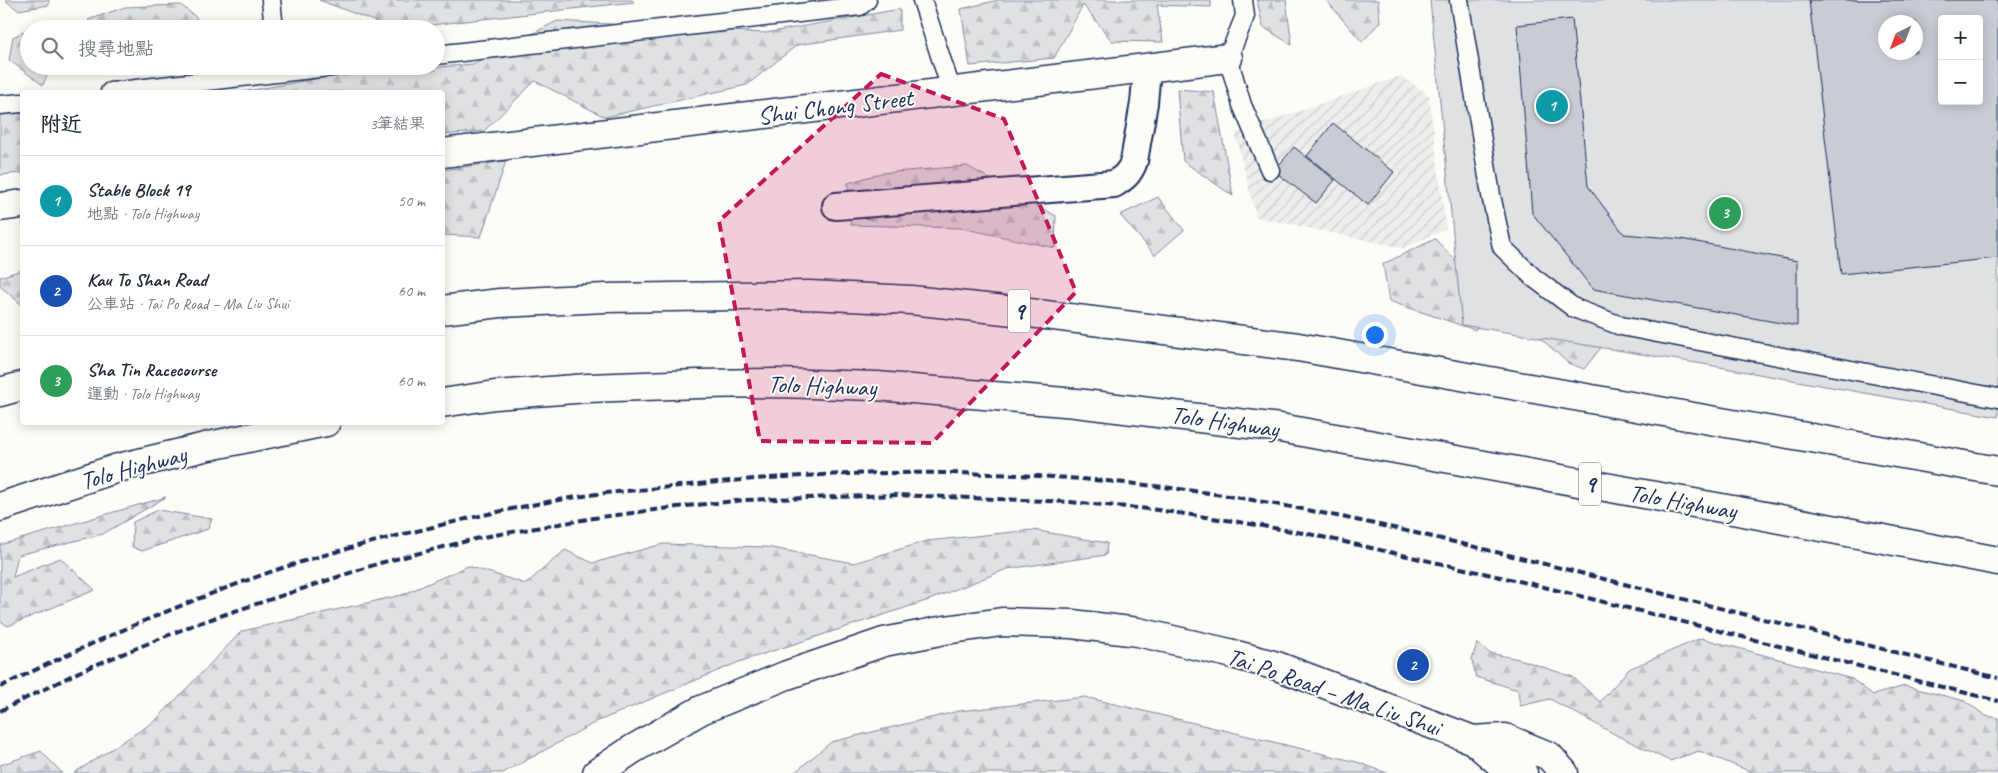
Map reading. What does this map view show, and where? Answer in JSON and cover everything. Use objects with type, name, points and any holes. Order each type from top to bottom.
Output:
[{"type":"main road","name":"Shui Chong Street","points":[[445,153],[1228,58]]},
{"type":"main road","points":[[0,207],[20,204]]},
{"type":"main road","name":"9","points":[[445,310],[557,300],[679,296],[809,295],[939,303],[1050,315],[1298,347],[1998,471]]},
{"type":"main road","name":"Tolo Highway","points":[[445,403],[495,395],[588,388],[776,383],[877,386],[1076,403],[1280,428],[1758,515],[1998,561]]},
{"type":"main road","points":[[0,392],[20,387]]},
{"type":"main road","name":"Tolo Highway","points":[[0,507],[118,468],[210,446],[312,425]]},
{"type":"main road","name":"Tai Po Road – Ma Liu Shui","points":[[596,773],[633,749],[701,710],[787,674],[884,642],[1002,622],[1072,624],[1138,632],[1229,652],[1277,666],[1473,740],[1503,766],[1523,773]]},
{"type":"main road","name":"Tai Po Road – Ma Liu Shui","points":[[1473,740],[1505,738],[1549,756],[1564,773]]},
{"type":"street","points":[[836,206],[1114,184],[1124,178],[1134,162],[1144,103],[1147,68]]},
{"type":"lane","points":[[271,0],[273,20]]},
{"type":"lane","points":[[445,54],[860,6],[867,0]]},
{"type":"lane","points":[[922,0],[952,92]]},
{"type":"lane","points":[[1243,0],[1245,16],[1228,58],[1242,105],[1270,170]]},
{"type":"lane","points":[[1459,0],[1502,247],[1534,278],[1574,308],[1621,326],[1998,398]]},
{"type":"lane","points":[[125,90],[241,75]]},
{"type":"lane","points":[[0,105],[20,103]]},
{"type":"highlighted area","points":[[881,74],[1004,119],[1076,292],[932,443],[760,441],[719,221]]},
{"type":"shaded area","points":[[1401,76],[1429,95],[1446,229],[1403,248],[1256,217],[1235,133]]},
{"type":"green space","points":[[5,0],[49,0],[49,5],[18,10]]},
{"type":"green space","points":[[319,0],[632,0],[634,2],[445,23],[445,20],[371,20]]},
{"type":"green space","points":[[998,0],[1211,0],[1211,7],[1157,5],[1163,42],[1112,41],[1083,5],[1054,58],[970,66],[961,9]]},
{"type":"green space","points":[[1257,0],[1286,0],[1292,45],[1263,27]]},
{"type":"green space","points":[[1326,0],[1378,0],[1380,22],[1362,42]]},
{"type":"green space","points":[[1430,0],[1998,0],[1998,417],[1703,364],[1462,325]]},
{"type":"green space","points":[[181,5],[197,18],[196,20],[88,20],[125,7]]},
{"type":"green space","points":[[900,9],[900,30],[797,45],[747,85],[605,117],[535,81],[484,131],[445,135],[445,90],[253,90],[320,78],[353,75],[445,75],[445,67],[473,64],[557,21],[766,33]]},
{"type":"green space","points":[[20,34],[20,68],[9,60],[13,37]]},
{"type":"green space","points":[[29,75],[47,75],[43,85]]},
{"type":"green space","points":[[1177,89],[1214,92],[1233,196],[1183,161]]},
{"type":"green space","points":[[20,113],[20,173],[0,175],[0,115]]},
{"type":"green space","points":[[506,161],[481,237],[445,235],[445,170]]},
{"type":"green space","points":[[967,166],[1056,216],[1055,248],[961,228],[851,225],[848,183],[881,173]]},
{"type":"green space","points":[[1158,197],[1184,230],[1155,255],[1120,215]]},
{"type":"green space","points":[[1435,239],[1472,278],[1494,306],[1475,330],[1389,301],[1383,264]]},
{"type":"green space","points":[[20,271],[20,303],[0,286],[0,277]]},
{"type":"green space","points":[[1538,336],[1603,345],[1584,369],[1568,363]]},
{"type":"green space","points":[[166,497],[103,534],[18,555],[13,577],[60,558],[95,590],[8,626],[0,621],[0,545]]},
{"type":"green space","points":[[158,510],[212,519],[208,529],[142,551],[132,547],[133,522]]},
{"type":"green space","points":[[1033,530],[1107,543],[1106,555],[1007,569],[929,600],[739,662],[596,722],[503,773],[74,773],[155,721],[242,631],[402,595],[468,566],[526,584],[565,550],[593,563],[663,544],[766,547],[854,563],[927,541]]},
{"type":"green space","points":[[1701,638],[1852,679],[1873,695],[1905,686],[1965,701],[1986,716],[1998,718],[1998,773],[1754,773],[1699,751],[1670,761],[1616,735],[1550,699],[1520,706],[1518,690],[1476,677],[1472,660],[1477,643],[1489,653],[1519,659],[1573,677],[1600,702],[1629,669]]},
{"type":"green space","points":[[1085,697],[1357,762],[1387,773],[794,773],[831,742],[959,711]]},
{"type":"green space","points":[[41,751],[62,773],[0,773],[0,765]]},
{"type":"building","points":[[1809,0],[1998,0],[1998,258],[1841,274]]},
{"type":"building","points":[[1572,19],[1588,186],[1624,234],[1681,239],[1797,261],[1797,326],[1593,289],[1532,213],[1517,25]]},
{"type":"building","points":[[1333,123],[1394,172],[1368,205],[1307,156]]},
{"type":"building","points":[[1294,147],[1335,180],[1316,203],[1274,171]]},
{"type":"railway","points":[[0,687],[136,624],[205,596],[276,570],[387,538],[489,514],[597,494],[748,480],[888,473],[957,473],[1097,480],[1235,497],[1334,515],[1481,548],[1998,678]]},
{"type":"railway","points":[[0,711],[85,669],[196,624],[380,563],[483,537],[594,518],[745,500],[898,495],[1070,502],[1150,509],[1309,534],[1536,585],[1998,701]]},
{"type":"place","name":"Stable Block 19","points":[[1552,106]]},
{"type":"place","name":"Sha Tin Racecourse","points":[[1725,213]]},
{"type":"place","name":"Kau To Shan Road","points":[[1413,665]]}]
